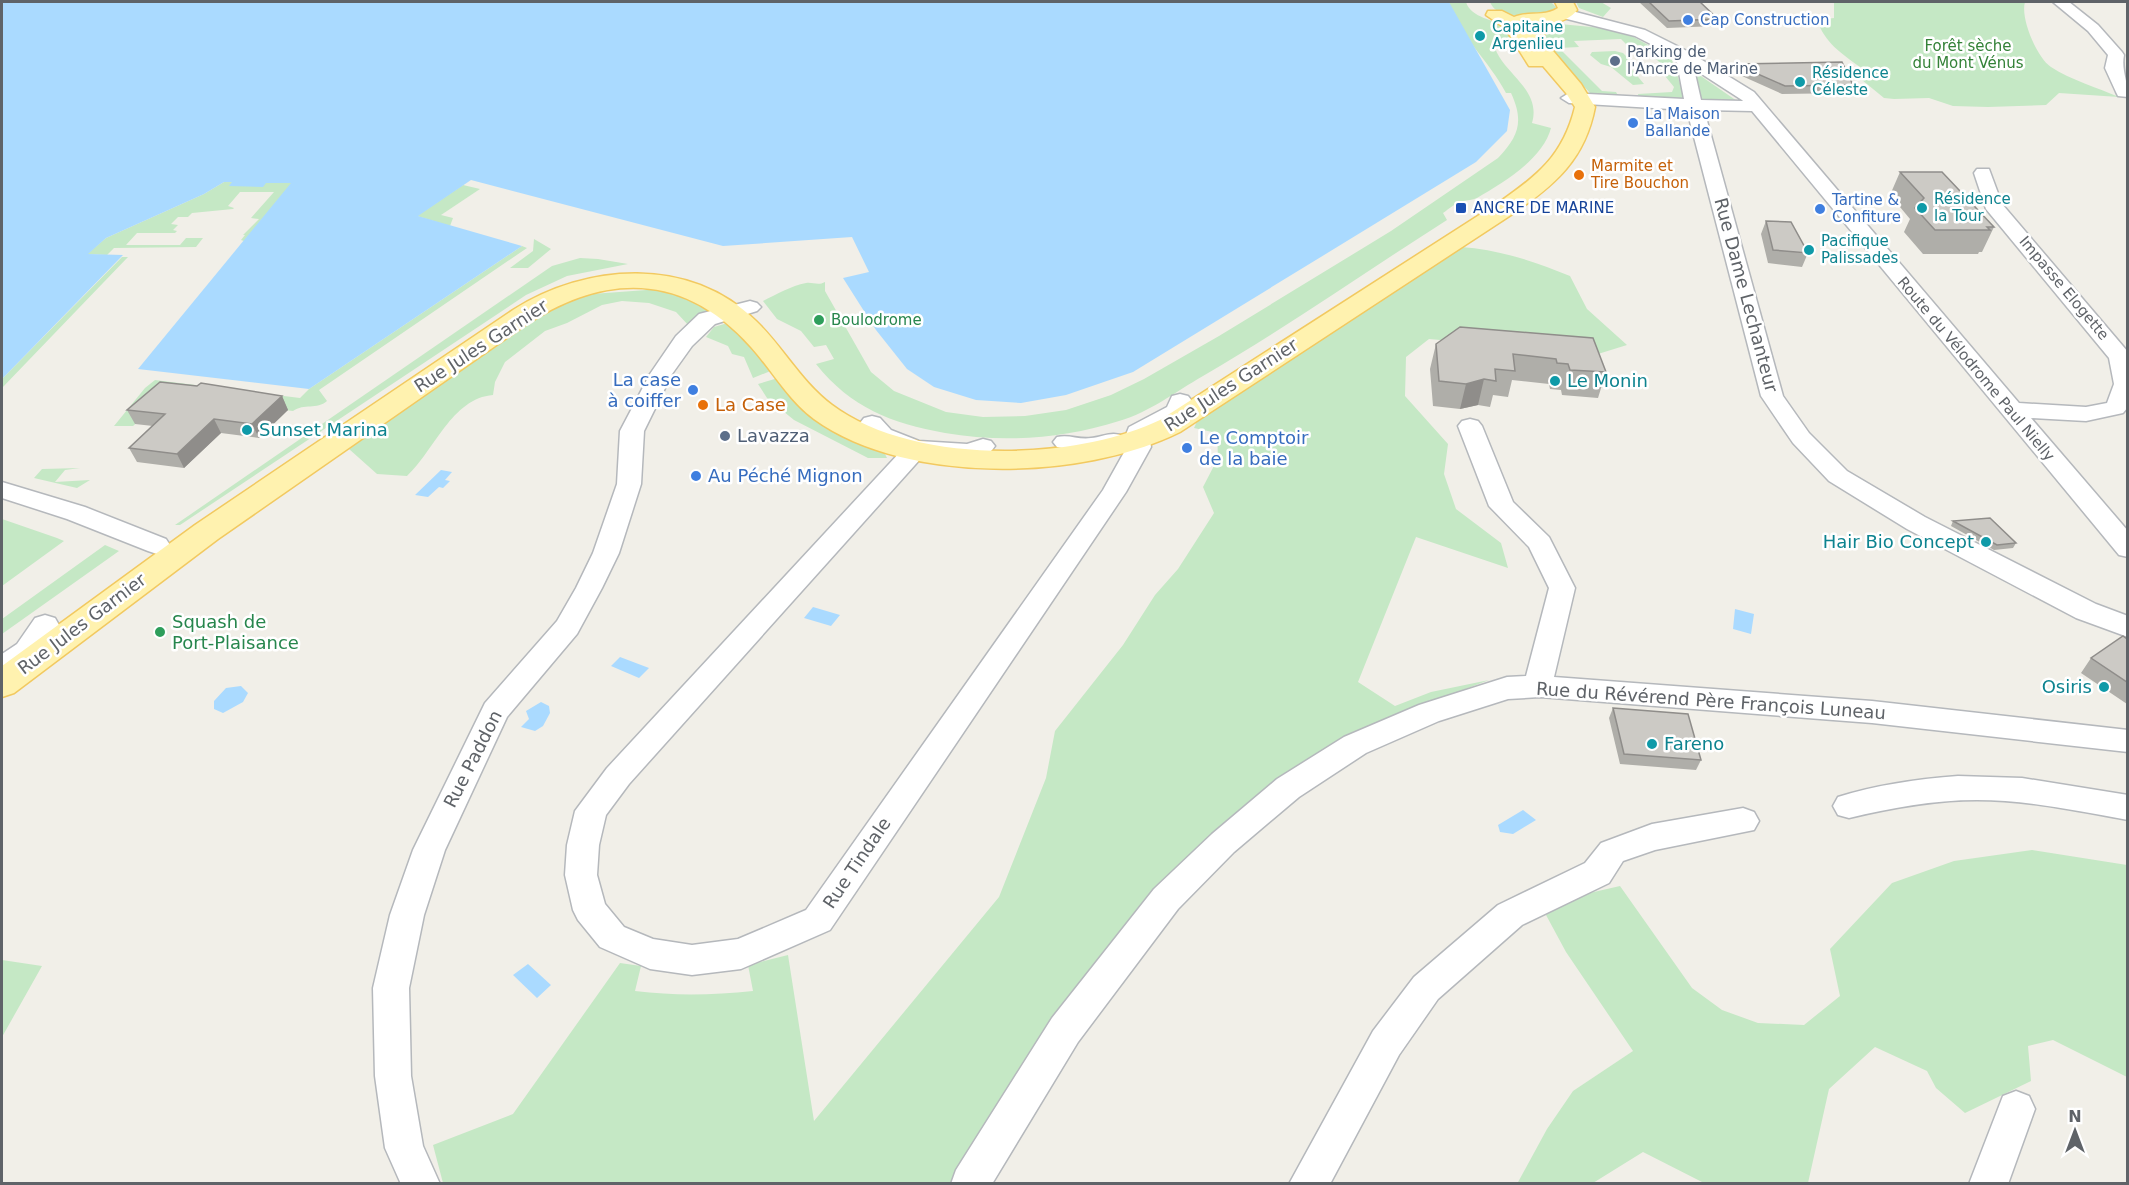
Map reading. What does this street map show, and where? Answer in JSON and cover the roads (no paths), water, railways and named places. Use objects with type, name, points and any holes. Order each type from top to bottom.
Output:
[{"type":"main road","points":[[1557,12],[1518,20],[1487,11],[1512,24],[1535,61],[1575,108]]},
{"type":"main road","points":[[1557,12],[1536,28],[1533,39],[1545,59],[1565,76],[1575,108]]},
{"type":"main road","name":"Rue Jules Garnier","points":[[2,656],[46,638],[184,548],[541,304],[574,289],[594,285],[653,281],[695,290],[741,309],[757,335],[789,376],[823,412],[863,436],[894,447],[970,459],[1035,458],[1097,450],[1136,441],[1170,426],[1506,208],[1546,166],[1568,155],[1575,108]]},
{"type":"main road","name":"Rue Jules Garnier","points":[[2,684],[46,638],[157,545],[412,373],[521,304],[561,285],[624,269],[681,272],[713,282],[764,333],[784,337],[824,390],[872,423],[924,437],[984,446],[1040,446],[1125,430],[1180,401],[1356,291],[1474,212],[1538,164],[1546,166]]},
{"type":"street","points":[[2060,2],[2093,28],[2116,55],[2113,68],[2126,92]]},
{"type":"street","name":"Route du Vélodrome Paul Nielly","points":[[1557,12],[1640,33],[1683,55],[1738,88],[1758,106],[2127,549]]},
{"type":"street","name":"Rue Dame Lechanteur","points":[[1683,55],[1772,396],[1801,438],[1838,476],[1916,523],[2086,611],[2127,627]]},
{"type":"street","points":[[1575,108],[1758,106]]},
{"type":"street","name":"Impasse Elogette","points":[[1983,173],[1993,204],[2114,349],[2120,357],[2127,378],[2126,394],[2115,408],[2086,414],[2010,410]]},
{"type":"street","name":"Rue Paddon","points":[[421,1184],[404,1148],[393,1076],[391,988],[407,915],[429,850],[495,711],[567,627],[589,588],[606,553],[629,484],[632,431],[661,374],[684,341],[707,319],[741,309]]},
{"type":"street","points":[[1065,442],[1089,446],[1126,437],[1136,441],[1137,432],[1178,411],[1180,401]]},
{"type":"street","points":[[872,423],[883,435],[914,446],[914,451],[922,447],[969,452],[984,446]]},
{"type":"street","points":[[1470,426],[1502,506],[1540,543],[1562,588],[1540,675],[1540,686]]},
{"type":"street","name":"Rue Tindale","points":[[914,451],[618,776],[591,811],[583,844],[581,875],[590,910],[612,937],[650,954],[692,960],[741,954],[818,920],[1114,492],[1138,447],[1136,441]]},
{"type":"street","points":[[2,490],[76,513],[157,545],[179,542],[256,491],[274,486]]},
{"type":"street","points":[[2,668],[46,638]]},
{"type":"street","name":"Rue du Révérend Père François Luneau","points":[[970,1184],[1065,1030],[1166,899],[1223,843],[1288,788],[1355,745],[1429,713],[1507,688],[1540,686],[1872,712],[2127,741]]},
{"type":"street","points":[[1849,806],[1896,794],[1960,788],[2017,791],[2127,808]]},
{"type":"street","points":[[1308,1184],[1386,1043],[1426,988],[1510,915],[1597,873],[1612,852],[1652,837],[1743,821]]},
{"type":"street","points":[[1988,1184],[2016,1109]]},
{"type":"water","points":[[2,2],[1449,2],[1510,110],[1507,131],[1476,162],[1133,372],[1066,395],[1021,403],[976,400],[934,387],[907,369],[876,330],[843,278],[869,272],[852,237],[723,246],[471,180],[418,216],[522,246],[309,389],[138,369],[291,183],[266,183],[263,187],[229,186],[232,182],[224,182],[204,194],[106,238],[88,254],[123,255],[2,379]]},
{"type":"water","points":[[441,470],[452,472],[445,480],[450,481],[443,488],[439,487],[428,497],[415,495]]},
{"type":"water","points":[[813,607],[840,615],[831,626],[804,618]]},
{"type":"water","points":[[1735,609],[1754,614],[1751,634],[1733,629]]},
{"type":"water","points":[[620,657],[649,668],[639,678],[611,666]]},
{"type":"water","points":[[241,686],[248,693],[243,702],[223,713],[214,709],[214,701],[226,688]]},
{"type":"water","points":[[541,702],[549,706],[550,713],[543,726],[535,731],[521,727],[529,719],[526,711]]},
{"type":"water","points":[[1523,810],[1536,820],[1513,834],[1500,832],[1498,825]]},
{"type":"water","points":[[528,964],[551,985],[537,998],[513,975]]},
{"type":"place","name":"Cap Construction","points":[[1688,20]]},
{"type":"place","name":"Capitaine Argenlieu","points":[[1480,36]]},
{"type":"place","name":"Parking de l'Ancre de Marine","points":[[1615,61]]},
{"type":"place","name":"Résidence Céleste","points":[[1800,82]]},
{"type":"place","name":"La Maison Ballande","points":[[1633,123]]},
{"type":"place","name":"Marmite et Tire Bouchon","points":[[1579,175]]},
{"type":"place","name":"ANCRE DE MARINE","points":[[1461,208]]},
{"type":"place","name":"Résidence la Tour","points":[[1922,208]]},
{"type":"place","name":"Tartine & Confiture","points":[[1820,209]]},
{"type":"place","name":"Pacifique Palissades","points":[[1809,250]]},
{"type":"place","name":"Boulodrome","points":[[819,320]]},
{"type":"place","name":"Le Monin","points":[[1555,381]]},
{"type":"place","name":"La case à coiffer","points":[[693,390]]},
{"type":"place","name":"La Case","points":[[703,405]]},
{"type":"place","name":"Sunset Marina","points":[[247,430]]},
{"type":"place","name":"Lavazza","points":[[725,436]]},
{"type":"place","name":"Le Comptoir de la baie","points":[[1187,448]]},
{"type":"place","name":"Au Péché Mignon","points":[[696,476]]},
{"type":"place","name":"Hair Bio Concept","points":[[1986,542]]},
{"type":"place","name":"Squash de Port-Plaisance","points":[[160,632]]},
{"type":"place","name":"Osiris","points":[[2104,687]]},
{"type":"place","name":"Fareno","points":[[1652,744]]},
{"type":"park label","name":"Forêt sèche du Mont Vénus","points":[[1968,54]]}]
